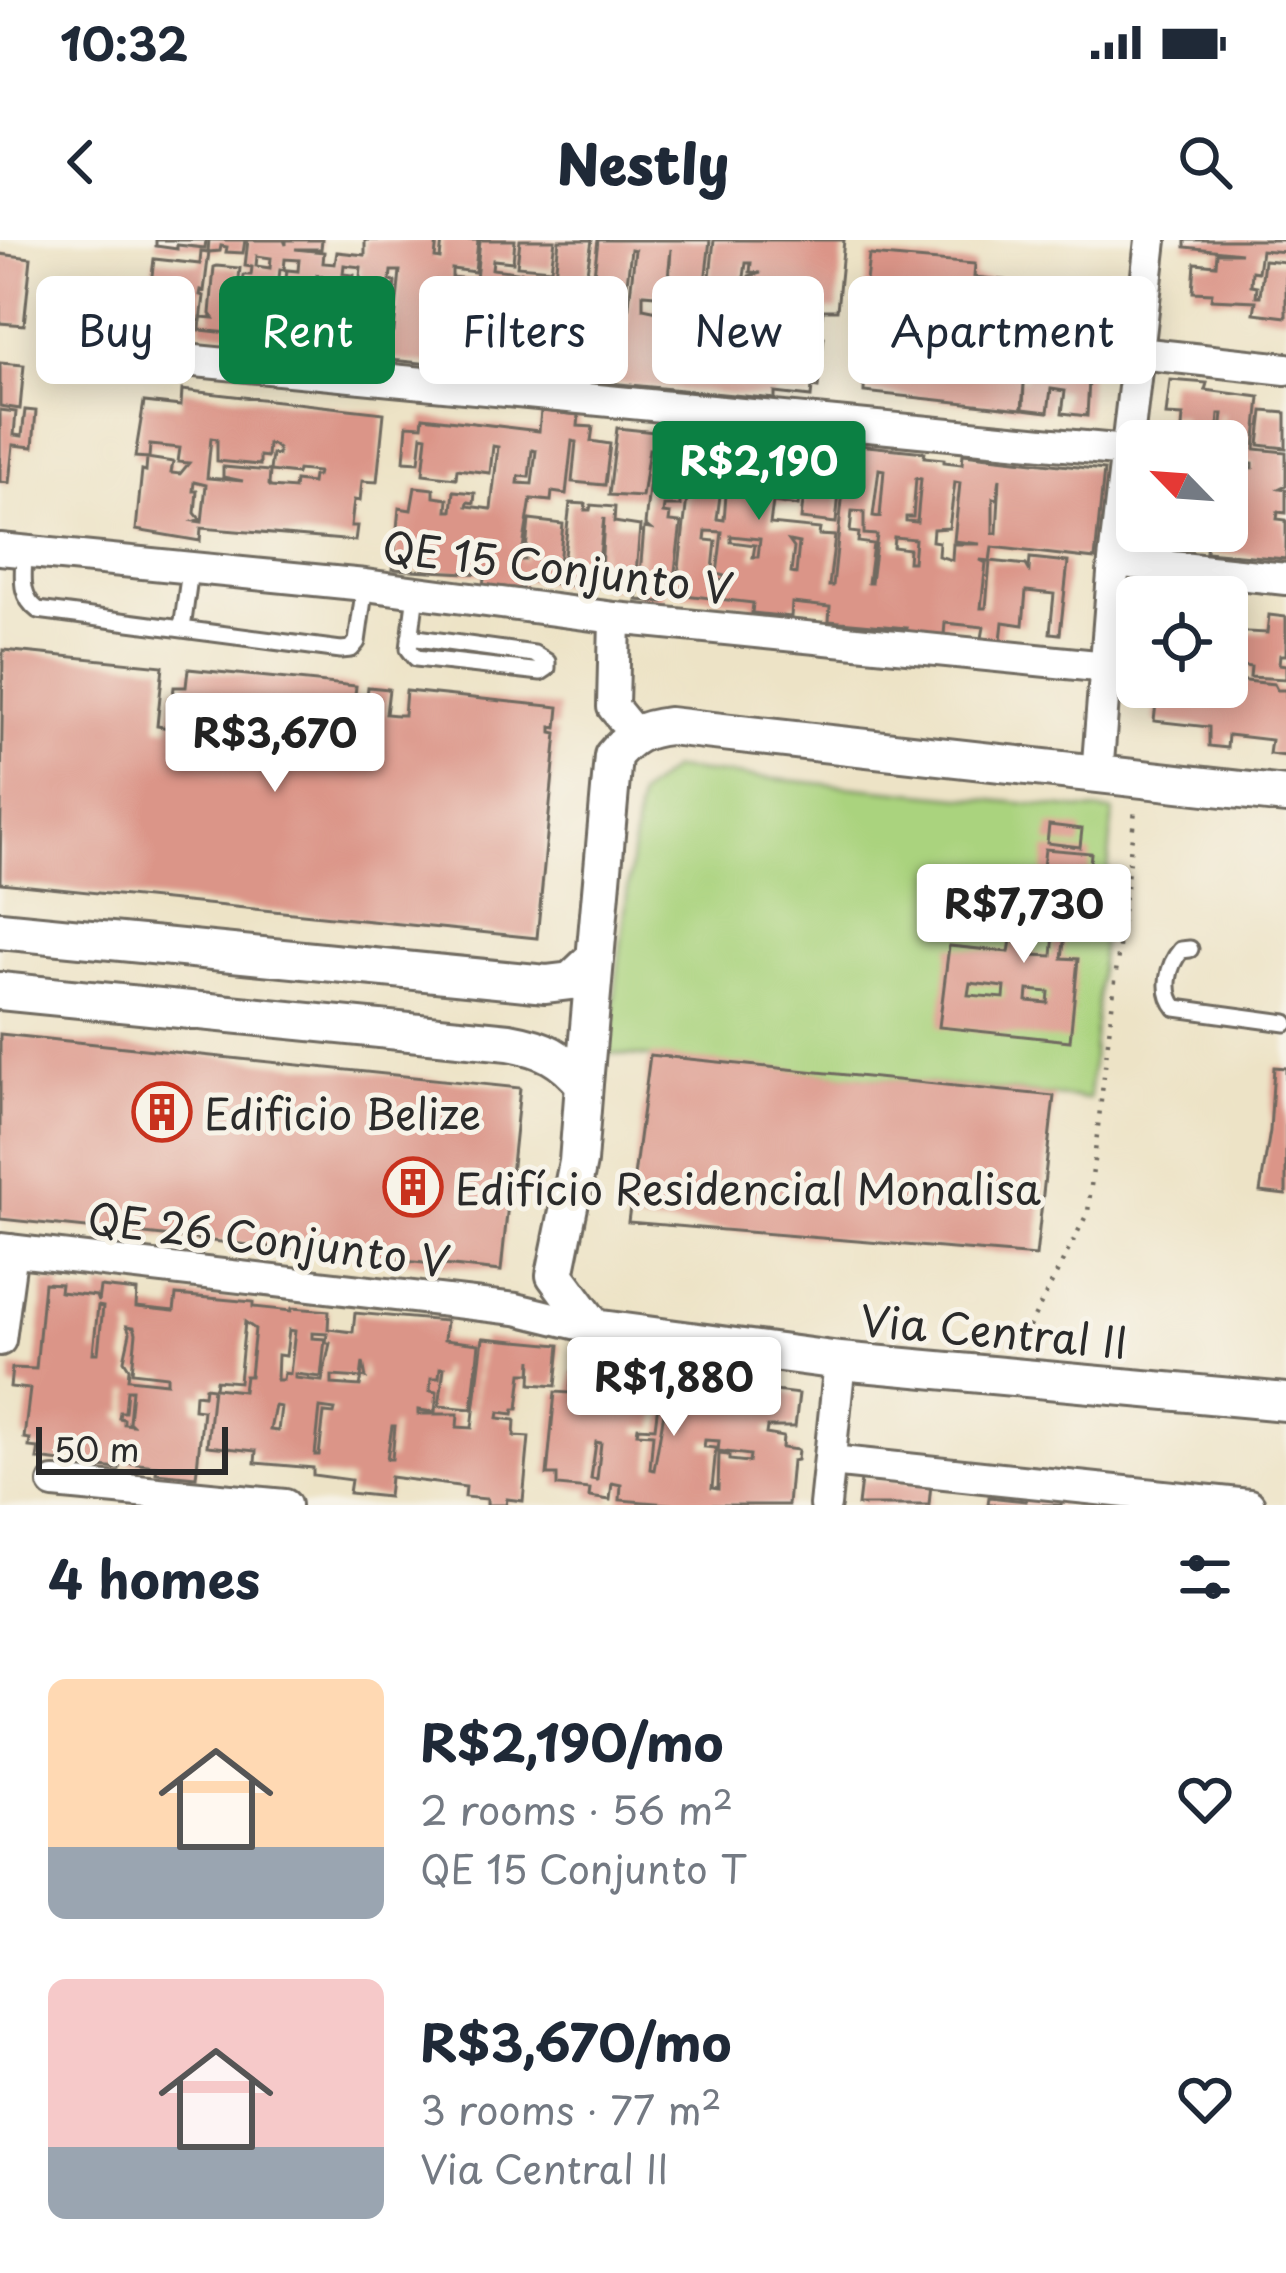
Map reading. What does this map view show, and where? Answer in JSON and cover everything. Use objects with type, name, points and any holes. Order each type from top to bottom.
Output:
[{"type":"street","points":[[1119,240],[1151,242],[1147,276]]},
{"type":"street","points":[[1156,355],[1286,369]]},
{"type":"street","points":[[195,361],[1116,451]]},
{"type":"street","points":[[1130,420],[1134,384]]},
{"type":"street","points":[[1097,775],[1116,543]]},
{"type":"street","name":"QE 15 Conjunto V","points":[[12,550],[365,584],[615,618],[1107,667]]},
{"type":"street","points":[[1114,561],[1286,579]]},
{"type":"street","points":[[615,618],[613,706],[635,734]]},
{"type":"street","points":[[516,1310],[540,1294],[555,1275],[578,1162],[614,756],[635,734],[669,727],[1286,795]]},
{"type":"street","points":[[0,930],[546,984],[571,982],[594,958]]},
{"type":"street","points":[[383,1029],[388,970]]},
{"type":"street","points":[[0,991],[530,1046],[566,1062],[584,1084]]},
{"type":"street","points":[[0,1340],[6,1250]]},
{"type":"street","name":"QE 26 Conjunto V","points":[[6,1250],[516,1310],[594,1328]]},
{"type":"street","points":[[555,1275],[594,1328]]},
{"type":"street","name":"Via Central II","points":[[594,1328],[840,1361],[1286,1402]]},
{"type":"street","points":[[826,1505],[840,1361]]},
{"type":"street","points":[[831,1462],[1249,1505]]},
{"type":"street","points":[[53,1483],[285,1505]]},
{"type":"lane","points":[[12,550],[27,602],[38,610],[351,649],[357,642],[365,584]]},
{"type":"lane","points":[[182,629],[190,570]]},
{"type":"lane","points":[[410,638],[535,654],[547,662],[547,668],[541,673],[422,661],[411,654],[410,638],[416,593]]},
{"type":"lane","points":[[1190,949],[1181,950],[1172,963],[1168,996],[1176,1008],[1286,1023]]},
{"type":"path","points":[[1017,1351],[1088,1212],[1136,805]]},
{"type":"green space","points":[[672,769],[1113,812],[1089,1099],[608,1053],[639,796]]},
{"type":"building","points":[[156,240],[206,240],[205,248],[177,245],[177,249],[156,246]]},
{"type":"building","points":[[209,240],[245,240],[243,253],[226,252],[227,247],[221,246],[220,251],[209,252],[200,295],[204,296],[201,321],[195,321],[195,276],[152,276],[154,259],[200,264],[201,251],[208,252]]},
{"type":"building","points":[[248,240],[284,240],[286,245],[286,240],[322,240],[321,249],[295,249],[324,252],[323,263],[335,264],[337,252],[365,255],[365,240],[437,240],[435,258],[440,259],[442,240],[478,240],[475,272],[452,269],[452,276],[419,276],[419,363],[395,360],[400,271],[391,271],[390,276],[360,276],[361,267],[344,265],[343,274],[354,276],[286,276],[287,270],[298,271],[299,260],[285,259],[279,276],[244,276],[251,275],[252,267],[245,266]],"holes":[[[257,256],[271,258],[270,268],[256,266]]]},
{"type":"building","points":[[480,240],[515,240],[513,262],[493,260],[492,269],[517,272],[516,276],[476,276]]},
{"type":"building","points":[[520,240],[555,240],[551,269],[517,266]]},
{"type":"building","points":[[559,240],[592,240],[586,276],[555,275]]},
{"type":"building","points":[[598,240],[710,240],[706,276],[669,276],[671,249],[668,276],[652,276],[652,295],[643,294],[643,308],[652,310],[652,384],[818,384],[812,387],[811,397],[775,393],[775,399],[620,384],[628,384],[628,314],[635,250],[631,249],[628,276],[594,276]]},
{"type":"building","points":[[714,240],[844,240],[837,310],[824,310],[824,276],[749,276],[761,273],[750,272],[751,263],[746,263],[744,276],[710,276]]},
{"type":"building","points":[[1185,240],[1286,240],[1286,252],[1261,250],[1251,285],[1257,286],[1256,296],[1260,296],[1264,260],[1286,262],[1286,317],[1254,313],[1256,301],[1211,299],[1212,293],[1193,292],[1195,263],[1216,265],[1217,253],[1241,253],[1185,247]]},
{"type":"building","points":[[0,254],[31,258],[24,325],[0,323]]},
{"type":"building","points":[[869,255],[975,264],[974,276],[867,276]]},
{"type":"building","points":[[214,267],[240,268],[239,276],[219,276],[219,332],[200,330],[201,317],[213,318]]},
{"type":"building","points":[[0,363],[24,365],[20,409],[0,406]]},
{"type":"building","points":[[1170,380],[1207,383],[1205,390],[1260,397],[1255,449],[1286,452],[1286,485],[1280,488],[1286,489],[1286,513],[1278,512],[1277,519],[1286,520],[1286,559],[1206,552],[1248,552],[1248,468],[1253,468],[1253,463],[1248,462],[1248,420],[1222,420],[1223,414],[1219,420],[1166,415]]},
{"type":"building","points":[[864,384],[1024,384],[1022,409],[864,392]]},
{"type":"building","points":[[1024,384],[1089,384],[1087,416],[1062,413],[1065,391],[1051,389],[1048,412],[1023,409]]},
{"type":"building","points":[[182,390],[384,413],[377,482],[362,481],[360,501],[354,500],[351,526],[357,526],[355,541],[201,528],[200,541],[136,530],[147,458],[173,462],[171,473],[180,474],[189,463],[178,462],[180,448],[150,445],[149,458],[135,457],[144,402],[181,406]],"holes":[[[211,438],[217,439],[217,461],[260,465],[260,456],[267,457],[268,444],[278,449],[278,455],[272,454],[270,471],[223,467],[223,477],[243,481],[207,478]],[[298,470],[318,472],[312,483],[295,481],[294,489],[269,485],[270,471],[297,474]],[[194,482],[206,485],[202,522],[195,521],[200,519],[195,513],[197,491],[193,491]]]},
{"type":"building","points":[[0,410],[16,412],[14,435],[22,436],[25,410],[36,411],[33,447],[13,445],[9,483],[0,482]]},
{"type":"building","points":[[541,411],[579,415],[578,426],[593,427],[591,441],[610,444],[605,485],[572,482],[576,442],[572,441],[566,494],[552,492],[551,501],[531,499],[521,560],[525,560],[529,520],[563,524],[559,564],[563,564],[570,503],[586,504],[585,510],[591,505],[615,507],[614,522],[640,526],[636,574],[640,574],[644,528],[650,529],[645,525],[653,450],[649,449],[642,497],[609,495],[617,428],[655,432],[654,439],[693,443],[694,431],[710,432],[707,454],[717,455],[719,434],[732,435],[732,430],[771,434],[769,453],[839,460],[836,523],[801,519],[807,466],[802,465],[798,506],[773,502],[770,524],[820,529],[819,535],[835,536],[829,586],[833,586],[848,444],[925,452],[924,457],[962,464],[963,454],[1104,470],[1095,559],[992,547],[990,561],[1026,565],[1029,570],[1030,558],[1068,562],[1060,634],[1050,633],[1054,594],[1026,591],[1023,625],[1003,622],[1001,640],[982,638],[984,627],[945,623],[944,635],[906,631],[829,621],[830,607],[792,603],[791,617],[752,613],[753,603],[676,594],[692,454],[687,454],[684,499],[680,506],[664,506],[669,522],[681,523],[673,587],[665,586],[663,602],[637,600],[639,583],[617,580],[616,588],[600,587],[604,518],[597,579],[580,577],[579,586],[523,580],[522,589],[483,585],[485,574],[393,569],[399,508],[411,510],[415,487],[434,489],[434,497],[448,499],[447,511],[452,511],[454,491],[475,493],[474,503],[467,506],[491,509],[498,447],[493,446],[490,473],[457,469],[456,478],[423,474],[427,436],[422,435],[419,462],[404,461],[407,425],[422,426],[423,417],[539,431]],"holes":[[[532,450],[536,451],[532,484],[518,483],[519,476],[529,477]],[[725,457],[729,457],[724,520],[717,519]],[[879,469],[884,470],[880,517],[873,516]],[[916,478],[921,479],[917,522],[906,521],[913,517]],[[1000,478],[997,533],[993,533],[993,498],[997,499]],[[955,482],[960,483],[954,541],[980,544],[953,544],[952,560],[938,556],[939,542],[932,541],[933,529],[949,528]],[[852,511],[864,512],[864,534],[877,535],[871,583],[873,544],[858,542],[859,533],[850,532]],[[706,531],[722,532],[717,574],[724,581],[712,579],[716,541],[705,540]],[[731,536],[760,539],[758,557],[753,557],[755,545],[731,542]],[[894,537],[915,539],[913,562],[908,562],[909,549],[893,547]],[[789,541],[799,543],[796,574],[791,573],[794,548]],[[980,560],[990,561],[986,608],[981,608],[986,563]]]},
{"type":"building","points":[[1263,411],[1286,413],[1286,448],[1259,445]]},
{"type":"building","points":[[1269,615],[1286,617],[1286,655],[1280,655],[1279,664],[1286,665],[1286,679],[1250,677],[1248,632],[1267,633]]},
{"type":"building","points":[[3,650],[163,666],[157,726],[169,728],[174,687],[186,687],[188,669],[356,686],[354,704],[366,706],[368,687],[389,689],[386,714],[404,715],[406,691],[559,707],[557,728],[552,727],[557,733],[537,938],[0,883]]},
{"type":"building","points":[[1248,681],[1274,684],[1277,690],[1286,690],[1286,756],[1269,754],[1271,740],[1228,735],[1227,748],[1209,746],[1209,727],[1154,721],[1156,708],[1248,708]]},
{"type":"building","points":[[1049,825],[1082,829],[1080,847],[1047,843]]},
{"type":"building","points":[[1045,849],[1091,853],[1083,936],[1065,934],[1062,958],[1078,959],[1070,1041],[939,1027],[949,946],[1009,952],[1011,940],[1034,942],[1033,955],[1052,956],[1054,934],[1036,932]],"holes":[[[970,983],[1005,987],[1004,998],[968,995]],[[1028,990],[1049,992],[1048,1003],[1027,1001]]]},
{"type":"building","name":"Edificio Belize","points":[[0,1034],[520,1088],[501,1271],[0,1219]]},
{"type":"building","points":[[650,1055],[1054,1096],[1036,1256],[628,1222]]},
{"type":"building","points":[[1274,1067],[1286,1068],[1286,1195],[1260,1192]]},
{"type":"building","points":[[44,1283],[61,1284],[60,1292],[96,1296],[98,1302],[100,1287],[137,1291],[136,1307],[174,1311],[176,1295],[253,1302],[253,1307],[291,1311],[329,1311],[328,1329],[353,1332],[355,1313],[446,1321],[444,1340],[479,1344],[472,1409],[439,1406],[444,1368],[440,1368],[439,1378],[431,1378],[430,1391],[437,1392],[435,1412],[418,1410],[418,1414],[458,1414],[457,1427],[472,1428],[483,1338],[560,1345],[556,1386],[531,1384],[532,1359],[531,1373],[522,1373],[518,1409],[513,1414],[499,1412],[498,1418],[515,1420],[514,1436],[529,1437],[523,1501],[507,1499],[506,1505],[487,1505],[487,1499],[465,1497],[466,1487],[390,1477],[388,1497],[349,1493],[351,1480],[313,1475],[313,1468],[255,1463],[256,1451],[207,1446],[213,1388],[205,1387],[204,1395],[195,1394],[194,1409],[203,1410],[196,1477],[156,1473],[157,1466],[120,1462],[119,1469],[81,1465],[82,1452],[64,1450],[62,1462],[37,1459],[39,1448],[29,1447],[30,1439],[24,1438],[30,1389],[10,1387],[12,1368],[36,1369]],"holes":[[[98,1306],[103,1307],[98,1353],[93,1353]],[[245,1322],[255,1329],[250,1376],[245,1376],[243,1391],[215,1388],[216,1380],[239,1382]],[[127,1326],[134,1327],[132,1372],[167,1376],[167,1383],[128,1379],[124,1360],[130,1333]],[[289,1330],[295,1331],[290,1374],[284,1373],[283,1380],[277,1380],[278,1355],[286,1356]],[[312,1333],[327,1334],[326,1343],[330,1343],[322,1381],[295,1378],[295,1374],[321,1377],[325,1339],[312,1338]],[[363,1362],[366,1378],[362,1377],[360,1386],[332,1384],[332,1376],[361,1378]],[[127,1390],[132,1390],[132,1425],[124,1424],[120,1412],[125,1412]],[[275,1406],[281,1407],[278,1431],[270,1430]],[[320,1408],[335,1410],[324,1413],[319,1455],[315,1455]],[[392,1426],[392,1459],[387,1459]]]},
{"type":"building","points":[[696,1370],[759,1376],[758,1389],[799,1394],[795,1427],[767,1427],[766,1434],[783,1437],[782,1448],[798,1450],[797,1460],[792,1461],[788,1505],[620,1500],[621,1485],[612,1483],[610,1500],[589,1497],[590,1489],[557,1486],[557,1475],[547,1475],[555,1392],[570,1393],[572,1372],[696,1376]],"holes":[[[659,1396],[666,1401],[654,1470],[650,1469],[653,1434],[637,1433],[638,1427],[655,1428]],[[705,1440],[719,1441],[718,1451],[750,1455],[749,1462],[719,1454],[718,1489],[712,1488],[716,1448],[704,1447]],[[596,1442],[601,1443],[597,1480],[591,1479]]]},
{"type":"building","points":[[861,1480],[931,1484],[929,1505],[858,1505]]},
{"type":"building","points":[[1027,1494],[1062,1497],[1061,1505],[988,1505],[989,1497],[1026,1501]]},
{"type":"place","name":"Edificio Belize","points":[[162,1112]]},
{"type":"place","name":"Edifício Residencial Monalisa","points":[[413,1187]]}]
